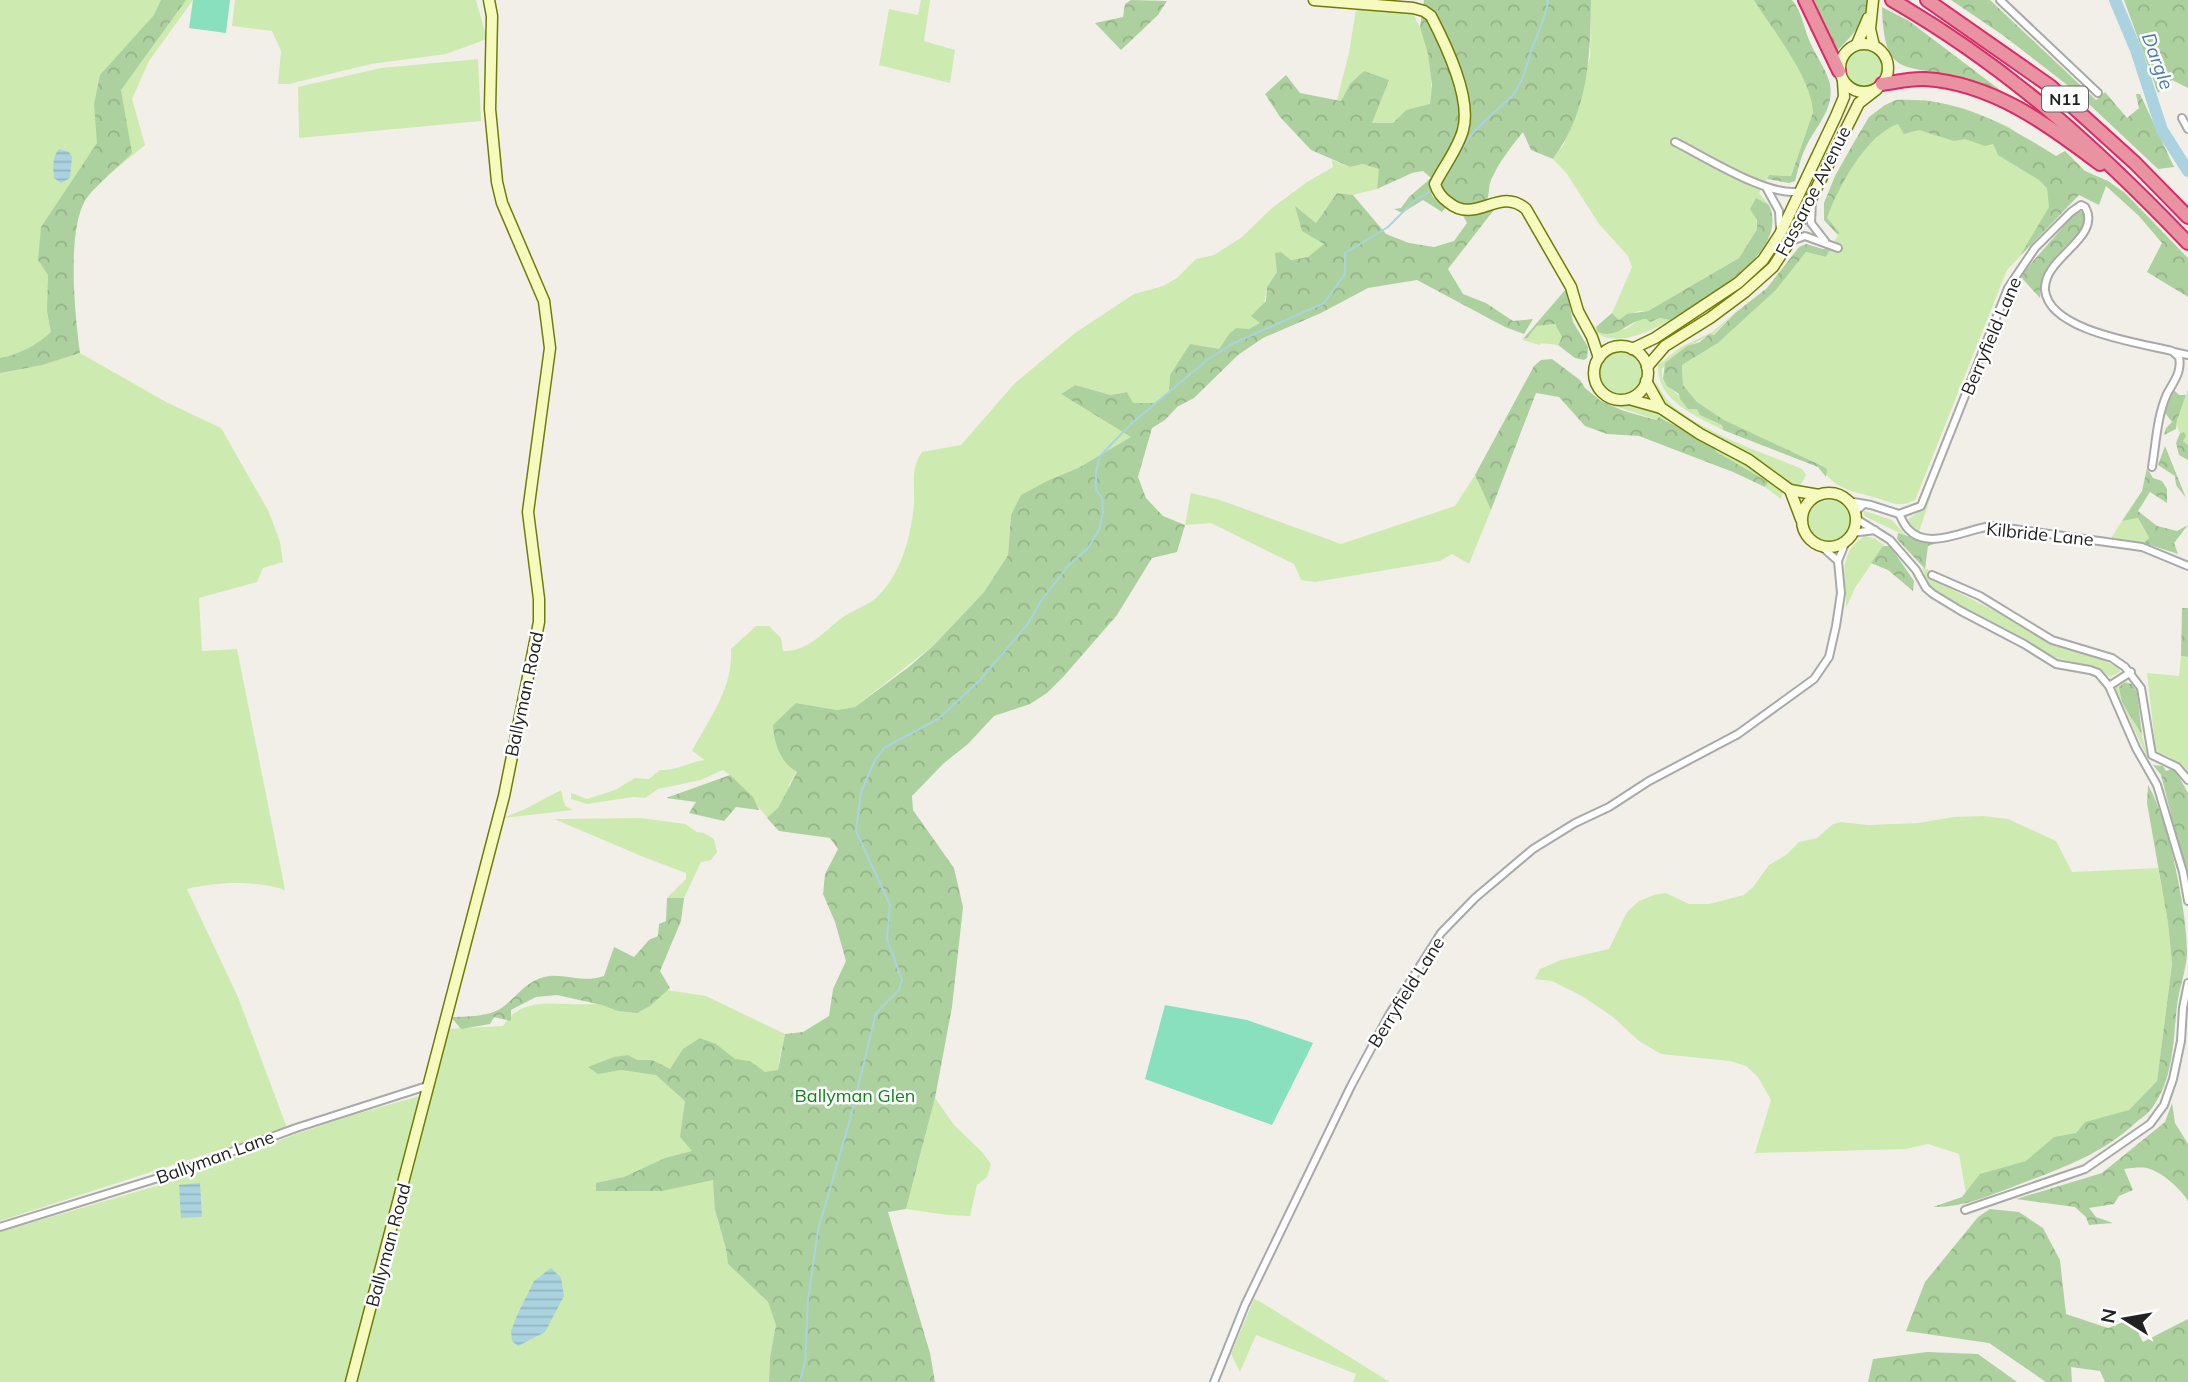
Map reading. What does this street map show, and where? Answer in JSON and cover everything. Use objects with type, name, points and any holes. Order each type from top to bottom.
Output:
[{"type":"highway","points":[[1805,0],[1841,76]]},
{"type":"highway","points":[[1892,0],[1968,48],[2033,95],[2108,161],[2145,198]]},
{"type":"highway","name":"N11","points":[[1927,0],[2050,86],[2115,144],[2188,217]]},
{"type":"highway","name":"N11","points":[[1879,87],[1909,79],[1963,85],[1980,90],[2046,123],[2145,198],[2188,243]]},
{"type":"highway","name":"N11","points":[[2115,144],[2133,153],[2188,208]]},
{"type":"street","name":"Ballyman Road","points":[[351,1382],[504,796],[539,622],[539,599],[528,512],[550,348],[544,301],[502,203],[497,182],[490,109],[492,16],[489,0]]},
{"type":"street","points":[[1314,0],[1413,8],[1432,16],[1456,75],[1464,110],[1463,131],[1435,184],[1440,194],[1458,210],[1469,212],[1504,201],[1523,206],[1571,287],[1578,311],[1592,337],[1599,358]]},
{"type":"street","points":[[2000,0],[2098,93]]},
{"type":"street","points":[[1857,44],[1874,46],[1888,63],[1888,70],[1879,87],[1870,92],[1854,91],[1841,76],[1841,57],[1857,44],[1872,4]]},
{"type":"street","points":[[1872,4],[1871,29],[1874,46]]},
{"type":"street","name":"Fassaroe Avenue","points":[[1632,349],[1656,338],[1738,283],[1763,260],[1780,234],[1844,97],[1841,76]]},
{"type":"street","name":"Fassaroe Avenue","points":[[1647,367],[1665,346],[1710,318],[1773,267],[1790,242],[1859,103],[1879,87]]},
{"type":"street","points":[[2182,118],[2188,129]]},
{"type":"street","points":[[1675,142],[1767,189],[1794,193],[1801,191]]},
{"type":"street","points":[[1767,189],[1779,211],[1780,234]]},
{"type":"street","points":[[1812,196],[1811,223],[1827,242]]},
{"type":"street","name":"Berryfield Lane","points":[[1899,514],[1921,506],[2001,305],[2016,274],[2035,248],[2077,207],[2081,205],[2087,211],[2088,224],[2085,232],[2062,255],[2051,272],[2045,289],[2054,309],[2062,317],[2106,335],[2188,355]]},
{"type":"street","points":[[1790,242],[1805,236],[1838,248]]},
{"type":"street","points":[[1592,337],[1612,348]]},
{"type":"street","points":[[1629,399],[1637,395],[1646,381],[1647,367],[1644,359],[1632,349],[1619,346],[1599,358],[1594,373],[1601,391],[1614,399],[1629,399],[1661,408],[1700,434],[1749,460],[1790,490],[1819,495],[1834,494],[1847,501],[1899,514]]},
{"type":"street","points":[[2152,467],[2163,403],[2179,370],[2179,357],[2172,351]]},
{"type":"street","points":[[1646,381],[1661,408]]},
{"type":"street","points":[[1790,490],[1808,537],[1838,561]]},
{"type":"street","points":[[1802,523],[1806,506],[1819,495]]},
{"type":"street","points":[[1847,501],[1855,515],[1890,540],[1933,594],[2024,644],[2047,660],[2098,673],[2109,686],[2136,748],[2157,785],[2183,872],[2188,901]]},
{"type":"street","points":[[1849,537],[1855,515],[1864,504]]},
{"type":"street","name":"Kilbride Lane","points":[[1899,514],[1908,530],[1931,538],[1992,526],[2142,547],[2188,566]]},
{"type":"street","points":[[1820,545],[1829,547],[1849,537],[1875,530]]},
{"type":"street","name":"Berryfield Lane","points":[[1214,1382],[1245,1305],[1351,1086],[1389,1015],[1441,933],[1475,898],[1533,849],[1575,823],[1609,807],[1649,781],[1738,734],[1814,679],[1829,657],[1841,593],[1838,561],[1849,537]]},
{"type":"street","points":[[1932,575],[1980,596],[2052,640],[2112,658],[2131,672],[2141,688],[2152,755],[2177,767],[2188,780]]},
{"type":"street","points":[[2109,686],[2131,672]]},
{"type":"street","points":[[1965,1210],[2085,1169],[2150,1124],[2164,1105],[2173,1079],[2188,983]]},
{"type":"street","name":"Ballyman Lane","points":[[0,1227],[171,1174],[296,1128],[429,1085]]},
{"type":"green space","points":[[0,0],[193,0],[149,61],[132,99],[145,145],[97,186],[86,199],[80,213],[74,252],[76,318],[80,353],[166,402],[221,428],[269,512],[280,542],[283,562],[263,568],[257,582],[199,598],[202,651],[237,649],[285,890],[236,883],[187,889],[238,997],[287,1128],[0,1221]]},
{"type":"green space","points":[[161,0],[186,0],[121,90],[132,153],[90,194],[80,213],[76,231],[74,274],[80,353],[42,365],[0,373],[0,358],[28,348],[51,332],[47,311],[48,275],[38,260],[41,227],[97,143],[94,104],[100,75],[154,15]]},
{"type":"green space","points":[[193,0],[230,0],[226,33],[189,28]]},
{"type":"green space","points":[[235,0],[476,0],[487,39],[446,54],[371,64],[289,84],[278,84],[281,51],[272,31],[232,26]]},
{"type":"green space","points":[[921,0],[930,0],[924,41],[955,50],[950,83],[879,65],[889,9],[918,15]]},
{"type":"green space","points":[[1131,0],[1167,1],[1158,15],[1121,50],[1095,23],[1123,17],[1125,4]]},
{"type":"green space","points":[[1424,0],[1591,0],[1588,63],[1581,102],[1574,122],[1553,159],[1531,150],[1523,132],[1494,173],[1486,202],[1457,202],[1446,194],[1439,181],[1433,179],[1430,190],[1433,197],[1446,207],[1442,212],[1423,200],[1402,213],[1394,209],[1401,208],[1409,197],[1431,178],[1423,171],[1412,173],[1377,189],[1379,169],[1363,164],[1350,167],[1311,150],[1280,117],[1265,94],[1286,75],[1300,93],[1341,101],[1350,84],[1364,71],[1389,80],[1372,123],[1393,123],[1406,110],[1430,104],[1432,85],[1428,54],[1420,27]]},
{"type":"green space","points":[[1591,0],[1778,0],[1817,100],[1791,176],[1769,175],[1759,193],[1769,205],[1756,199],[1757,229],[1739,258],[1648,311],[1638,311],[1619,320],[1612,313],[1632,267],[1628,256],[1599,224],[1567,174],[1553,159],[1564,144],[1590,57]]},
{"type":"green space","points":[[1754,0],[1792,0],[1830,84],[1827,110],[1803,153],[1795,181],[1789,183],[1767,179],[1769,175],[1791,176],[1813,112],[1811,99],[1799,69]]},
{"type":"green space","points":[[1814,0],[1868,0],[1861,22],[1837,51]]},
{"type":"green space","points":[[1951,0],[1990,0],[2096,100],[2105,92],[2127,118],[2139,108],[2136,94],[2140,94],[2174,167],[2158,169],[2075,91],[2004,36]]},
{"type":"green space","points":[[2124,0],[2188,0],[2188,88],[2172,80],[2158,93]]},
{"type":"green space","points":[[1882,7],[1909,21],[2029,112],[1969,82],[1902,65],[1888,48]]},
{"type":"green space","points":[[1356,9],[1413,14],[1423,35],[1429,58],[1430,105],[1406,110],[1394,123],[1372,123],[1378,106],[1350,84],[1341,101],[1337,100],[1349,53]]},
{"type":"green space","points":[[1864,49],[1877,55],[1883,68],[1877,81],[1864,87],[1851,81],[1845,68],[1851,55]]},
{"type":"green space","points":[[478,59],[481,121],[299,138],[298,87],[381,68]]},
{"type":"green space","points":[[1896,100],[1926,100],[1963,108],[2010,127],[2079,195],[2007,270],[1915,500],[1898,504],[1842,487],[1829,478],[1818,464],[1723,420],[1697,402],[1683,385],[1682,365],[1718,343],[1776,290],[1806,252],[1826,257],[1838,235],[1825,219],[1870,123]]},
{"type":"green space","points":[[1896,100],[1919,100],[1960,108],[1999,123],[2056,156],[2065,151],[2085,171],[2108,181],[2125,193],[2188,258],[2188,297],[2147,272],[2162,243],[2139,216],[2106,186],[2099,205],[2079,195],[2020,256],[2049,207],[2047,188],[2039,180],[1998,155],[1993,144],[1985,146],[1965,139],[1954,141],[1919,130],[1904,134],[1898,124],[1875,139],[1846,177],[1827,218],[1839,232],[1838,235],[1824,220],[1824,203],[1835,176],[1869,117]]},
{"type":"green space","points":[[1332,160],[1349,167],[1363,164],[1380,169],[1377,189],[1353,195],[1337,193],[1316,223],[1295,207],[1325,244],[1308,257],[1291,260],[1281,252],[1277,272],[1267,287],[1261,323],[1229,334],[1219,349],[1170,375],[1169,392],[1155,403],[1132,403],[1126,392],[1111,395],[1075,385],[1061,394],[1132,437],[1078,468],[1049,480],[1011,515],[1008,555],[984,592],[935,644],[855,707],[837,710],[796,703],[797,771],[789,785],[779,831],[723,770],[701,780],[658,789],[645,798],[633,797],[587,804],[571,799],[571,793],[587,799],[615,790],[635,778],[649,779],[660,770],[705,760],[692,751],[724,690],[731,663],[731,649],[756,626],[769,626],[781,638],[783,651],[799,649],[843,617],[876,598],[885,589],[903,555],[914,504],[914,471],[922,452],[961,445],[1015,383],[1075,333],[1134,294],[1163,286],[1177,278],[1196,259],[1214,255],[1242,237],[1272,208],[1333,167]]},
{"type":"green space","name":"Ballyman Glen","points":[[1337,193],[1353,195],[1386,234],[1409,243],[1434,247],[1454,241],[1467,223],[1462,214],[1493,211],[1448,269],[1463,294],[1486,303],[1513,321],[1533,319],[1524,334],[1505,327],[1417,280],[1368,288],[1321,313],[1263,338],[1238,355],[1194,398],[1177,407],[1165,420],[1152,428],[1138,477],[1146,498],[1163,516],[1185,525],[1177,552],[1152,558],[1117,615],[1047,693],[1030,704],[994,716],[912,796],[913,810],[954,868],[963,907],[952,1007],[935,1098],[906,1209],[888,1212],[930,1353],[935,1382],[769,1382],[776,1325],[768,1302],[728,1264],[715,1210],[713,1180],[662,1191],[596,1191],[596,1183],[624,1177],[665,1158],[692,1151],[680,1137],[685,1101],[656,1075],[621,1070],[598,1074],[588,1067],[614,1057],[628,1055],[637,1060],[652,1060],[670,1069],[683,1049],[700,1038],[716,1044],[735,1059],[750,1061],[765,1072],[778,1070],[785,1034],[803,1032],[829,1016],[833,989],[846,961],[835,922],[823,894],[825,874],[838,849],[830,838],[779,831],[767,818],[778,808],[797,772],[786,763],[779,751],[773,725],[796,703],[837,710],[855,707],[935,644],[984,592],[1008,555],[1011,515],[1021,495],[1078,468],[1131,437],[1061,394],[1075,385],[1111,395],[1127,392],[1133,403],[1155,403],[1169,392],[1170,375],[1190,344],[1219,349],[1236,328],[1249,329],[1260,323],[1251,316],[1266,301],[1267,287],[1277,272],[1275,253],[1281,252],[1291,260],[1308,257],[1324,244],[1302,231],[1295,206],[1316,223]]},
{"type":"green space","points":[[1756,198],[1769,205],[1772,223],[1767,241],[1740,273],[1670,320],[1640,320],[1617,332],[1598,332],[1596,327],[1612,313],[1619,320],[1627,314],[1648,311],[1739,258],[1757,229],[1757,220],[1750,209]]},
{"type":"green space","points":[[2077,211],[2083,212],[2087,221],[2050,265],[2043,280],[2040,298],[2020,276]]},
{"type":"green space","points":[[1806,244],[1823,249],[1831,248],[1826,257],[1806,252],[1776,290],[1718,343],[1682,365],[1683,385],[1697,402],[1724,420],[1827,469],[1826,477],[1818,467],[1723,430],[1722,425],[1700,415],[1697,409],[1688,409],[1679,394],[1667,386],[1663,379],[1665,363],[1687,346],[1700,342],[1709,334],[1714,335],[1735,313],[1767,288],[1799,247]]},
{"type":"green space","points":[[1566,289],[1573,322],[1588,347],[1587,358],[1584,360],[1575,358],[1558,345],[1562,337],[1555,324],[1537,326],[1523,339]]},
{"type":"green space","points":[[1735,313],[1713,335],[1709,334],[1682,350],[1662,369],[1663,379],[1672,390],[1722,425],[1723,430],[1690,413],[1671,398],[1659,378],[1658,365],[1681,347],[1712,332]]},
{"type":"green space","points":[[1660,318],[1670,320],[1652,330],[1618,339],[1598,334],[1591,326],[1593,324],[1599,332],[1626,329],[1639,320],[1646,319],[1650,322]]},
{"type":"green space","points":[[1555,324],[1562,337],[1558,345],[1540,345],[1522,340],[1537,326]]},
{"type":"green space","points":[[1621,352],[1636,358],[1642,373],[1636,388],[1621,394],[1606,388],[1600,373],[1606,358]]},
{"type":"green space","points":[[1552,359],[1580,380],[1585,388],[1601,401],[1656,420],[1659,417],[1706,441],[1717,452],[1768,482],[1765,487],[1639,436],[1607,434],[1585,426],[1559,397],[1536,393],[1491,510],[1475,475],[1534,366],[1541,360]]},
{"type":"green space","points":[[1653,374],[1667,399],[1686,416],[1735,442],[1802,469],[1806,475],[1800,486],[1792,484],[1753,456],[1676,414],[1661,397]]},
{"type":"green space","points":[[2173,389],[2179,395],[2186,395],[2176,429],[2164,435],[2172,422],[2165,413]]},
{"type":"green space","points":[[2188,390],[2188,445],[2183,441],[2184,432],[2180,433],[2177,423]]},
{"type":"green space","points":[[1607,403],[1631,404],[1657,412],[1673,423],[1659,417],[1656,420]]},
{"type":"green space","points":[[2184,432],[2186,436],[2183,441],[2188,445],[2188,460],[2179,455],[2176,443],[2180,433]]},
{"type":"green space","points":[[1712,445],[1772,481],[1783,491],[1781,499],[1765,487],[1767,482],[1717,452]]},
{"type":"green space","points":[[2165,446],[2186,498],[2176,485],[2175,476],[2158,465]]},
{"type":"green space","points":[[2147,468],[2153,478],[2162,481],[2167,489],[2167,503],[2150,492],[2138,511],[2157,526],[2177,531],[2188,525],[2174,543],[2178,554],[2144,543],[2149,538],[2138,518],[2122,521],[2142,491]]},
{"type":"green space","points":[[1475,475],[1491,510],[1469,564],[1452,554],[1440,561],[1315,582],[1301,580],[1294,564],[1211,523],[1185,525],[1191,493],[1220,500],[1341,544],[1455,506]]},
{"type":"green space","points":[[1930,496],[1919,532],[1912,529],[1908,519],[1922,510]]},
{"type":"green space","points":[[1829,500],[1844,506],[1850,521],[1844,536],[1829,542],[1814,536],[1808,521],[1814,506]]},
{"type":"green space","points":[[1865,511],[1892,520],[1906,536],[1866,517],[1863,514]]},
{"type":"green space","points":[[2138,518],[2149,539],[2144,543],[2111,538],[2122,521]]},
{"type":"green space","points":[[1898,533],[1934,544],[1928,546],[1925,569],[1897,539]]},
{"type":"green space","points":[[1865,536],[1884,545],[1855,588],[1846,608],[1846,559],[1856,543]]},
{"type":"green space","points":[[1883,546],[1890,546],[1914,581],[1913,591],[1888,570],[1871,563]]},
{"type":"green space","points":[[1922,568],[1928,569],[1931,579],[2003,615],[2049,642],[2089,653],[2119,668],[2120,672],[2110,677],[2096,667],[2045,653],[2027,640],[1936,592],[1928,584]]},
{"type":"green space","points":[[2182,608],[2188,608],[2188,657],[2181,656]]},
{"type":"green space","points":[[2181,656],[2188,657],[2188,775],[2170,757],[2156,752],[2147,673],[2179,676]]},
{"type":"green space","points":[[2124,681],[2132,684],[2125,683],[2135,724],[2142,735],[2148,759],[2115,688]]},
{"type":"green space","points":[[2125,683],[2132,684],[2137,692],[2142,735],[2122,702],[2119,687]]},
{"type":"green space","points":[[2153,765],[2163,766],[2166,771],[2174,768],[2188,793],[2188,881],[2161,775]]},
{"type":"green space","points":[[730,775],[753,797],[759,810],[736,807],[724,821],[689,813],[696,802],[666,798]]},
{"type":"green space","points":[[2148,785],[2169,842],[2184,915],[2187,954],[2169,1072],[2159,1096],[2148,1113],[2119,1137],[2076,1161],[1975,1201],[1933,1207],[1962,1197],[1980,1174],[2026,1161],[2054,1137],[2076,1133],[2085,1122],[2129,1110],[2157,1081],[2172,964],[2168,923],[2147,803]]},
{"type":"green space","points":[[561,790],[565,806],[573,810],[503,818],[525,809]]},
{"type":"green space","points":[[1984,816],[2008,819],[2056,841],[2072,872],[2158,868],[2172,964],[2157,1081],[2129,1110],[1967,1200],[1959,1154],[1928,1144],[1906,1149],[1755,1153],[1771,1100],[1758,1077],[1746,1066],[1730,1061],[1661,1054],[1639,1041],[1613,1017],[1582,996],[1552,981],[1535,979],[1540,969],[1561,960],[1609,949],[1627,912],[1639,901],[1666,893],[1689,904],[1709,904],[1744,895],[1769,865],[1786,855],[1799,842],[1817,838],[1833,824],[1919,823],[1953,817]]},
{"type":"green space","points":[[641,818],[685,824],[714,839],[717,852],[711,860],[701,862],[684,898],[667,898],[686,879],[686,873],[554,819]]},
{"type":"green space","points":[[667,898],[684,898],[681,921],[660,971],[670,988],[650,1006],[637,1013],[618,1011],[557,995],[536,997],[511,1010],[511,1021],[494,1017],[490,1024],[461,1029],[451,1017],[477,1016],[495,1011],[532,982],[544,977],[587,979],[604,976],[614,947],[634,957],[649,940],[658,936],[659,924],[666,921]]},
{"type":"green space","points":[[654,988],[706,996],[785,1034],[779,1061],[776,1114],[715,1210],[728,1264],[768,1302],[777,1325],[770,1357],[769,1382],[0,1382],[0,1232],[173,1181],[296,1134],[430,1093],[446,1029],[503,1026],[522,1008],[547,1004],[600,1003]]},
{"type":"green space","points":[[1165,1005],[1247,1020],[1313,1043],[1272,1125],[1145,1079]]},
{"type":"green space","points":[[935,1098],[954,1125],[991,1164],[987,1177],[977,1185],[970,1216],[906,1209]]},
{"type":"green space","points":[[2172,1103],[2175,1123],[2188,1144],[2188,1201],[2164,1177],[2147,1168],[2124,1169],[2133,1190],[2119,1196],[2114,1204],[2089,1208],[2096,1217],[2113,1223],[2089,1225],[2086,1217],[2075,1207],[2016,1199],[2102,1173],[2165,1122]]},
{"type":"green space","points":[[1990,1209],[2019,1212],[2043,1228],[2060,1260],[2066,1314],[2108,1328],[2131,1319],[2143,1342],[2188,1319],[2188,1382],[2105,1382],[2100,1371],[2071,1367],[2072,1382],[2046,1382],[1989,1343],[1906,1331],[1925,1282],[1978,1217]]},
{"type":"green space","points":[[1254,1299],[1390,1382],[1353,1382],[1356,1374],[1256,1335],[1240,1372],[1231,1354]]},
{"type":"green space","points":[[1927,1352],[1978,1354],[2017,1382],[1868,1382],[1873,1359]]},
{"type":"water","points":[[59,149],[69,152],[72,157],[70,178],[61,183],[54,178],[53,171],[54,159]]},
{"type":"water","points":[[200,1183],[202,1217],[181,1218],[179,1185]]},
{"type":"water","points":[[551,1268],[561,1278],[564,1296],[545,1332],[518,1346],[512,1341],[511,1331],[518,1313],[534,1281]]},
{"type":"waterway","points":[[1443,179],[1474,132],[1519,86],[1548,0]]},
{"type":"waterway","name":"Dargle","points":[[2115,0],[2136,50],[2162,130],[2188,171]]},
{"type":"waterway","points":[[800,1382],[805,1362],[808,1300],[818,1230],[851,1116],[876,1013],[899,990],[902,980],[887,939],[890,905],[856,831],[861,792],[875,760],[884,748],[938,719],[979,681],[1027,625],[1041,601],[1068,566],[1088,548],[1099,530],[1103,513],[1102,498],[1096,490],[1096,472],[1100,456],[1132,423],[1207,360],[1232,344],[1324,303],[1345,274],[1345,253],[1388,227],[1414,201],[1432,190]]}]
